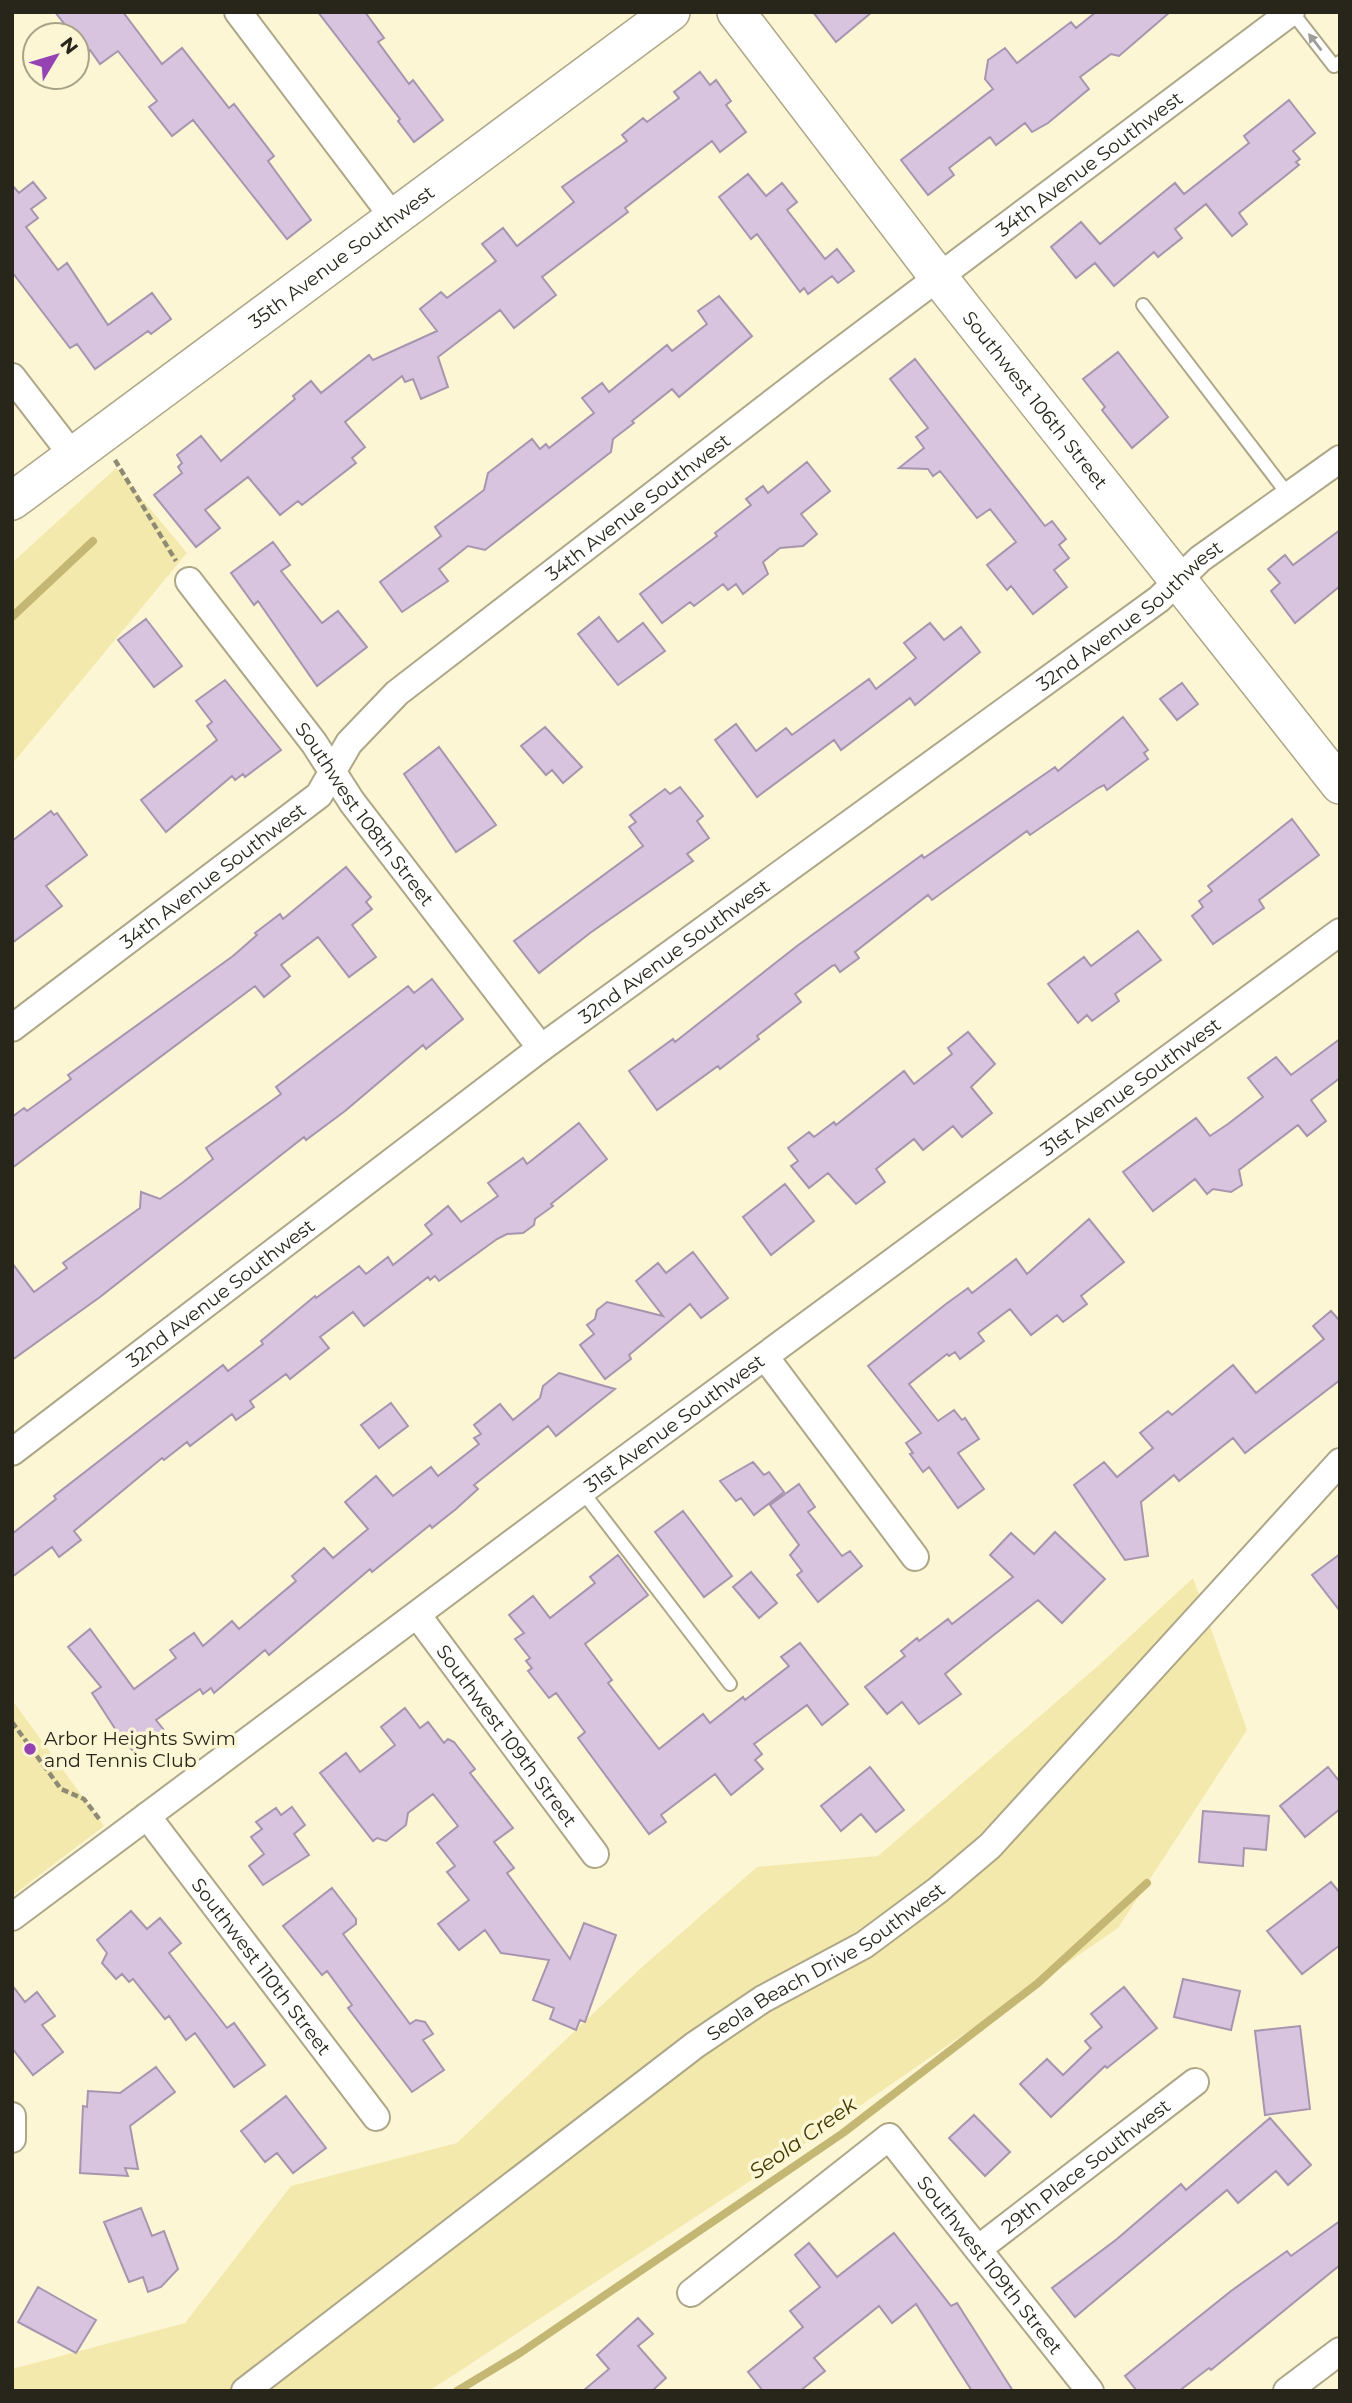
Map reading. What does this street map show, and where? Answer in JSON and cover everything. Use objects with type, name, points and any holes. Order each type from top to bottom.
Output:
[{"type":"street","points":[[237,12],[393,217]]},
{"type":"street","name":"35th Avenue Southwest","points":[[12,501],[671,12]]},
{"type":"street","name":"Southwest 106th Street","points":[[736,12],[939,278],[1340,785]]},
{"type":"street","name":"34th Avenue Southwest","points":[[12,1028],[319,795],[349,743],[397,693],[1292,12]]},
{"type":"street","points":[[12,377],[86,447]]},
{"type":"street","name":"32nd Avenue Southwest","points":[[12,1452],[541,1048],[1158,599],[1200,559],[1340,460]]},
{"type":"street","name":"Southwest 108th Street","points":[[189,581],[314,743],[352,802],[541,1048]]},
{"type":"street","name":"31st Avenue Southwest","points":[[12,1917],[582,1491],[766,1358],[1340,932]]},
{"type":"street","points":[[766,1358],[915,1557]]},
{"type":"street","name":"Seola Beach Drive Southwest","points":[[245,2391],[695,2045],[763,1999],[864,1945],[990,1846],[1340,1462]]},
{"type":"street","name":"Southwest 109th Street","points":[[418,1616],[595,1854]]},
{"type":"street","name":"Southwest 110th Street","points":[[147,1816],[376,2117]]},
{"type":"street","name":"29th Place Southwest","points":[[978,2249],[1195,2082]]},
{"type":"street","name":"Southwest 109th Street","points":[[691,2293],[889,2137],[1090,2391]]},
{"type":"street","points":[[1287,2391],[1340,2351]]},
{"type":"lane","points":[[1292,12],[1334,66],[1340,62]]},
{"type":"lane","points":[[1143,305],[1290,497]]},
{"type":"lane","points":[[582,1491],[730,1684]]},
{"type":"path","points":[[86,447],[189,581]]},
{"type":"path","points":[[12,1722],[61,1789],[84,1799],[115,1840]]},
{"type":"shaded area","points":[[116,468],[187,553],[12,764],[12,563]]},
{"type":"shaded area","points":[[1193,1578],[1247,1730],[1118,1928],[761,2174],[429,2391],[12,2391],[12,2369],[185,2323],[291,2186],[457,2143],[642,1967],[757,1867],[878,1856],[1099,1665]]},
{"type":"shaded area","name":"Arbor Heights Swim and Tennis Club","points":[[12,1700],[104,1826],[12,1896]]},
{"type":"building","points":[[55,12],[123,12],[162,64],[182,48],[229,108],[234,104],[274,156],[268,161],[311,220],[287,239],[193,120],[172,136],[149,107],[157,101],[118,51],[100,64],[91,51],[91,21],[62,21]]},
{"type":"building","points":[[318,12],[365,12],[384,38],[378,42],[409,84],[413,80],[443,120],[414,142],[398,121],[400,119]]},
{"type":"building","points":[[813,12],[872,12],[836,42]]},
{"type":"building","points":[[1096,12],[1170,12],[1119,56],[1111,54],[1080,77],[1089,89],[1048,123],[1032,132],[1025,123],[996,145],[990,137],[949,168],[954,175],[928,195],[901,160],[993,89],[985,79],[988,60],[1005,48],[1017,63],[1071,22],[1076,28]]},
{"type":"building","points":[[700,72],[710,85],[716,80],[731,101],[726,105],[746,132],[720,152],[712,141],[625,208],[628,212],[542,277],[556,295],[514,328],[500,310],[438,357],[448,387],[421,399],[413,379],[405,382],[402,376],[345,422],[365,447],[352,458],[356,463],[302,505],[298,501],[280,515],[248,477],[205,510],[220,528],[196,547],[154,495],[182,473],[178,467],[182,463],[177,455],[201,436],[221,461],[295,399],[293,396],[311,381],[321,393],[369,355],[373,360],[437,331],[420,309],[441,292],[447,298],[496,261],[482,244],[503,228],[517,246],[574,202],[562,187],[627,141],[622,135],[643,118],[647,122],[679,98],[674,92]]},
{"type":"building","points":[[1289,100],[1315,133],[1293,151],[1300,159],[1296,162],[1299,165],[1239,213],[1247,224],[1232,236],[1206,204],[1175,229],[1182,238],[1158,257],[1154,252],[1114,286],[1095,263],[1076,278],[1051,247],[1081,222],[1100,244],[1175,183],[1184,194],[1249,143],[1244,136]]},
{"type":"building","points":[[748,174],[766,196],[782,183],[797,202],[787,210],[825,259],[837,249],[854,271],[838,283],[832,276],[808,294],[804,288],[800,292],[757,234],[751,239],[719,197]]},
{"type":"building","points":[[33,182],[46,198],[31,209],[38,218],[26,227],[58,270],[67,263],[108,325],[152,293],[171,319],[151,334],[148,331],[95,369],[77,344],[70,348],[12,272],[12,185],[19,193]]},
{"type":"building","points":[[719,296],[752,336],[679,397],[672,389],[632,421],[634,423],[613,439],[611,452],[485,550],[468,546],[439,569],[448,581],[402,612],[380,582],[441,536],[435,527],[484,490],[488,473],[532,439],[540,449],[546,444],[549,448],[594,413],[582,398],[602,383],[609,392],[667,345],[672,351],[707,324],[698,311]]},
{"type":"building","points":[[1118,352],[1168,417],[1132,448],[1102,410],[1105,407],[1083,379]]},
{"type":"building","points":[[915,359],[1045,526],[1052,521],[1066,539],[1059,545],[1069,558],[1054,570],[1067,587],[1033,614],[1011,586],[1007,590],[987,565],[1016,542],[990,509],[977,518],[940,471],[933,476],[928,469],[899,468],[924,448],[916,437],[928,428],[890,379]]},
{"type":"building","points":[[807,462],[830,491],[801,514],[817,534],[803,546],[780,548],[763,562],[768,574],[743,594],[736,584],[728,590],[723,584],[694,606],[690,602],[662,623],[640,594],[717,536],[715,533],[751,505],[746,499],[763,486],[768,493]]},
{"type":"building","points":[[1340,530],[1340,586],[1295,623],[1271,591],[1280,583],[1268,569],[1285,555],[1293,565]]},
{"type":"building","points":[[273,542],[290,565],[281,571],[322,623],[338,611],[367,647],[317,686],[258,601],[254,605],[231,573]]},
{"type":"building","points":[[599,617],[618,642],[643,623],[665,651],[618,685],[578,634]]},
{"type":"building","points":[[146,619],[182,666],[154,687],[118,640]]},
{"type":"building","points":[[930,623],[944,640],[961,627],[980,652],[915,705],[910,698],[841,750],[834,740],[757,797],[715,740],[736,724],[756,751],[786,728],[792,735],[869,679],[876,689],[916,658],[904,643]]},
{"type":"building","points":[[225,680],[281,750],[245,777],[243,774],[235,780],[232,776],[166,832],[141,800],[217,740],[207,726],[212,722],[196,701]]},
{"type":"building","points":[[1182,683],[1198,704],[1177,720],[1160,699]]},
{"type":"building","points":[[1123,717],[1148,750],[1144,753],[1148,759],[1107,790],[1104,785],[1098,788],[1030,835],[1027,831],[932,900],[928,895],[855,952],[859,958],[840,972],[835,965],[832,966],[795,994],[801,1002],[757,1036],[759,1039],[720,1069],[718,1066],[657,1110],[629,1071],[673,1039],[675,1042],[797,946],[922,855],[924,858],[1055,767],[1058,771]]},
{"type":"building","points":[[545,727],[582,767],[563,783],[552,770],[546,775],[521,746]]},
{"type":"building","points":[[439,747],[496,825],[456,852],[404,774]]},
{"type":"building","points":[[680,787],[703,816],[697,821],[709,838],[687,854],[693,861],[590,933],[539,973],[514,941],[643,846],[629,827],[636,822],[630,815],[665,789],[670,794]]},
{"type":"building","points":[[51,811],[54,815],[57,813],[87,855],[46,886],[62,906],[12,943],[12,841]]},
{"type":"building","points":[[1292,819],[1319,855],[1259,900],[1264,908],[1213,944],[1192,916],[1203,907],[1199,901],[1212,891],[1208,886]]},
{"type":"building","points":[[346,867],[371,897],[366,902],[372,909],[352,925],[376,957],[349,977],[318,937],[281,965],[290,976],[264,997],[255,986],[12,1168],[12,1117],[24,1108],[27,1111],[71,1079],[68,1075],[233,956],[257,935],[255,933],[280,914],[283,919]]},
{"type":"building","points":[[1138,931],[1161,960],[1115,994],[1119,1001],[1092,1021],[1087,1015],[1078,1023],[1048,984],[1084,957],[1091,966]]},
{"type":"building","points":[[432,979],[463,1019],[426,1049],[423,1045],[345,1111],[306,1140],[304,1137],[100,1297],[12,1360],[12,1263],[34,1292],[67,1268],[63,1263],[140,1208],[141,1192],[160,1199],[182,1183],[213,1159],[206,1148],[281,1094],[276,1087],[408,986],[414,993]]},
{"type":"building","points":[[968,1032],[995,1064],[971,1087],[992,1113],[962,1137],[953,1126],[923,1150],[914,1139],[876,1169],[885,1182],[856,1204],[828,1173],[809,1188],[791,1166],[798,1161],[788,1148],[809,1132],[814,1137],[834,1122],[836,1125],[904,1071],[914,1084],[952,1054],[948,1048]]},
{"type":"building","points":[[1340,1039],[1340,1078],[1311,1100],[1326,1121],[1307,1136],[1298,1125],[1239,1170],[1242,1185],[1231,1192],[1213,1189],[1207,1194],[1195,1179],[1153,1211],[1123,1172],[1196,1118],[1210,1136],[1228,1124],[1263,1097],[1248,1078],[1276,1057],[1291,1075]]},
{"type":"building","points":[[579,1123],[607,1159],[551,1204],[553,1206],[535,1219],[534,1225],[523,1233],[507,1234],[497,1239],[439,1281],[435,1276],[430,1280],[428,1277],[364,1326],[353,1312],[320,1337],[329,1348],[290,1379],[286,1374],[250,1401],[254,1407],[236,1420],[232,1414],[190,1446],[187,1442],[164,1460],[162,1458],[74,1531],[81,1540],[59,1557],[52,1547],[12,1577],[12,1534],[56,1499],[54,1496],[223,1365],[228,1371],[263,1344],[261,1341],[315,1296],[316,1298],[359,1266],[366,1274],[388,1257],[393,1265],[432,1234],[425,1225],[448,1206],[461,1222],[498,1196],[488,1183],[523,1158],[527,1164]]},
{"type":"building","points":[[785,1184],[814,1221],[771,1255],[743,1217]]},
{"type":"building","points":[[1089,1219],[1124,1262],[1081,1296],[1087,1304],[1063,1322],[1057,1315],[1031,1335],[1010,1309],[978,1333],[984,1341],[960,1359],[955,1352],[949,1356],[947,1354],[909,1384],[938,1421],[954,1410],[962,1420],[965,1418],[979,1439],[958,1453],[984,1489],[958,1508],[929,1467],[923,1472],[910,1454],[913,1453],[906,1443],[921,1433],[868,1366],[968,1288],[972,1293],[1016,1259],[1027,1274]]},
{"type":"building","points":[[693,1252],[728,1298],[701,1318],[690,1304],[629,1355],[631,1359],[605,1379],[580,1345],[594,1334],[587,1325],[595,1319],[597,1310],[607,1302],[663,1316],[636,1281],[658,1263],[666,1273]]},
{"type":"building","points":[[1331,1311],[1340,1321],[1340,1380],[1245,1453],[1233,1438],[1179,1481],[1174,1475],[1141,1502],[1148,1556],[1125,1560],[1074,1485],[1104,1462],[1117,1477],[1153,1448],[1140,1433],[1168,1411],[1172,1415],[1233,1365],[1256,1393],[1324,1339],[1313,1326]]},
{"type":"building","points":[[559,1373],[615,1389],[556,1436],[548,1426],[474,1485],[478,1489],[456,1509],[432,1528],[430,1525],[372,1572],[370,1569],[269,1655],[265,1650],[214,1693],[211,1688],[203,1694],[200,1689],[156,1720],[164,1730],[134,1752],[121,1738],[92,1693],[101,1687],[68,1647],[90,1629],[134,1689],[176,1658],[170,1650],[194,1633],[203,1646],[232,1621],[239,1629],[296,1581],[292,1576],[324,1548],[333,1558],[368,1529],[345,1502],[376,1476],[393,1496],[431,1467],[438,1476],[479,1444],[474,1438],[481,1434],[474,1425],[500,1404],[513,1420],[540,1398],[543,1386]]},
{"type":"building","points":[[391,1403],[408,1426],[379,1448],[361,1425]]},
{"type":"building","points":[[753,1462],[764,1475],[769,1472],[784,1492],[754,1515],[741,1498],[736,1501],[720,1481]]},
{"type":"building","points":[[799,1484],[815,1507],[808,1512],[842,1556],[850,1551],[862,1566],[818,1602],[797,1575],[802,1571],[790,1555],[799,1545],[770,1505]]},
{"type":"building","points":[[683,1511],[732,1576],[704,1597],[655,1532]]},
{"type":"building","points":[[1055,1532],[1105,1579],[1062,1623],[1038,1600],[945,1674],[961,1694],[919,1724],[902,1702],[887,1714],[865,1687],[905,1656],[901,1651],[917,1638],[919,1641],[948,1619],[952,1624],[1013,1577],[990,1555],[1011,1533],[1034,1554]]},
{"type":"building","points":[[1340,1554],[1340,1611],[1312,1575]]},
{"type":"building","points":[[618,1555],[648,1595],[585,1644],[612,1680],[608,1683],[659,1749],[703,1714],[710,1723],[743,1697],[745,1700],[789,1666],[781,1657],[800,1643],[848,1704],[822,1725],[807,1705],[754,1744],[762,1754],[755,1760],[763,1769],[731,1795],[715,1774],[661,1815],[666,1822],[649,1834],[578,1738],[585,1732],[556,1693],[549,1698],[528,1671],[532,1668],[526,1661],[530,1658],[515,1639],[524,1633],[509,1615],[533,1596],[550,1618],[595,1583],[590,1577]]},
{"type":"building","points":[[751,1572],[777,1603],[759,1618],[733,1587]]},
{"type":"building","points":[[405,1708],[420,1728],[428,1722],[444,1743],[448,1739],[454,1742],[475,1769],[470,1773],[513,1828],[494,1842],[514,1868],[507,1873],[570,1959],[584,1923],[616,1935],[585,2022],[580,2020],[576,2030],[550,2019],[554,2008],[533,2000],[549,1960],[501,1953],[485,1930],[459,1950],[438,1924],[469,1900],[447,1872],[455,1866],[437,1843],[458,1826],[433,1794],[408,1813],[406,1825],[386,1841],[377,1838],[373,1841],[320,1773],[346,1753],[360,1772],[395,1745],[381,1727]]},
{"type":"building","points":[[870,1767],[904,1810],[876,1832],[861,1814],[841,1831],[821,1806]]},
{"type":"building","points":[[1328,1767],[1340,1782],[1340,1809],[1305,1837],[1280,1806]]},
{"type":"building","points":[[292,1807],[305,1825],[294,1834],[309,1855],[263,1885],[249,1866],[264,1854],[251,1837],[262,1829],[256,1822],[276,1808],[281,1815]]},
{"type":"building","points":[[1203,1811],[1269,1816],[1266,1850],[1244,1848],[1243,1866],[1199,1862]]},
{"type":"building","points":[[1331,1882],[1340,1893],[1340,1945],[1302,1974],[1267,1931]]},
{"type":"building","points":[[332,1888],[356,1919],[356,1924],[343,1934],[410,2024],[416,2020],[425,2022],[433,2034],[423,2040],[444,2070],[412,2092],[348,2008],[352,2005],[327,1971],[322,1975],[283,1926]]},
{"type":"building","points":[[131,1911],[147,1929],[160,1918],[181,1943],[169,1953],[227,2028],[234,2023],[265,2065],[234,2087],[195,2033],[186,2040],[169,2016],[165,2019],[133,1979],[129,1982],[122,1974],[116,1979],[102,1963],[107,1953],[97,1940]]},
{"type":"building","points":[[1183,1979],[1240,1991],[1231,2030],[1174,2017]]},
{"type":"building","points":[[12,1985],[25,2002],[37,1992],[55,2016],[42,2025],[63,2052],[33,2075],[12,2048]]},
{"type":"building","points":[[1124,1987],[1157,2028],[1107,2068],[1105,2066],[1051,2117],[1020,2084],[1047,2059],[1063,2075],[1091,2048],[1085,2041],[1102,2027],[1091,2014]]},
{"type":"building","points":[[1300,2026],[1310,2109],[1265,2115],[1255,2031]]},
{"type":"building","points":[[156,2067],[175,2092],[130,2126],[138,2169],[125,2168],[128,2176],[80,2173],[83,2106],[87,2107],[88,2091],[120,2093]]},
{"type":"building","points":[[286,2096],[326,2148],[293,2173],[277,2153],[265,2162],[241,2131]]},
{"type":"building","points":[[974,2115],[1010,2152],[985,2176],[949,2138]]},
{"type":"building","points":[[1270,2118],[1311,2165],[1288,2185],[1276,2171],[1238,2203],[1227,2190],[1075,2317],[1052,2288],[1117,2239],[1181,2184],[1186,2190]]},
{"type":"building","points":[[141,2208],[152,2236],[164,2231],[178,2269],[161,2287],[148,2292],[143,2277],[129,2282],[104,2222]]},
{"type":"building","points":[[1340,2221],[1340,2265],[1211,2370],[1209,2368],[1179,2391],[1137,2391],[1125,2376],[1231,2291],[1287,2251],[1291,2256]]},
{"type":"building","points":[[894,2233],[951,2306],[957,2303],[1013,2391],[972,2391],[916,2304],[892,2323],[879,2306],[814,2358],[825,2371],[800,2391],[763,2391],[748,2372],[803,2327],[790,2311],[820,2287],[795,2255],[809,2243],[837,2277]]},
{"type":"building","points":[[38,2287],[96,2320],[76,2353],[18,2322]]},
{"type":"building","points":[[638,2318],[653,2334],[638,2346],[666,2378],[652,2391],[583,2391],[609,2369],[597,2355]]},
{"type":"waterway","points":[[12,617],[93,541]]},
{"type":"waterway","name":"Seola Creek","points":[[457,2391],[520,2353],[843,2133],[1038,1983],[1147,1883]]},
{"type":"place","name":"Arbor Heights Swim and Tennis Club","points":[[30,1749]]}]
